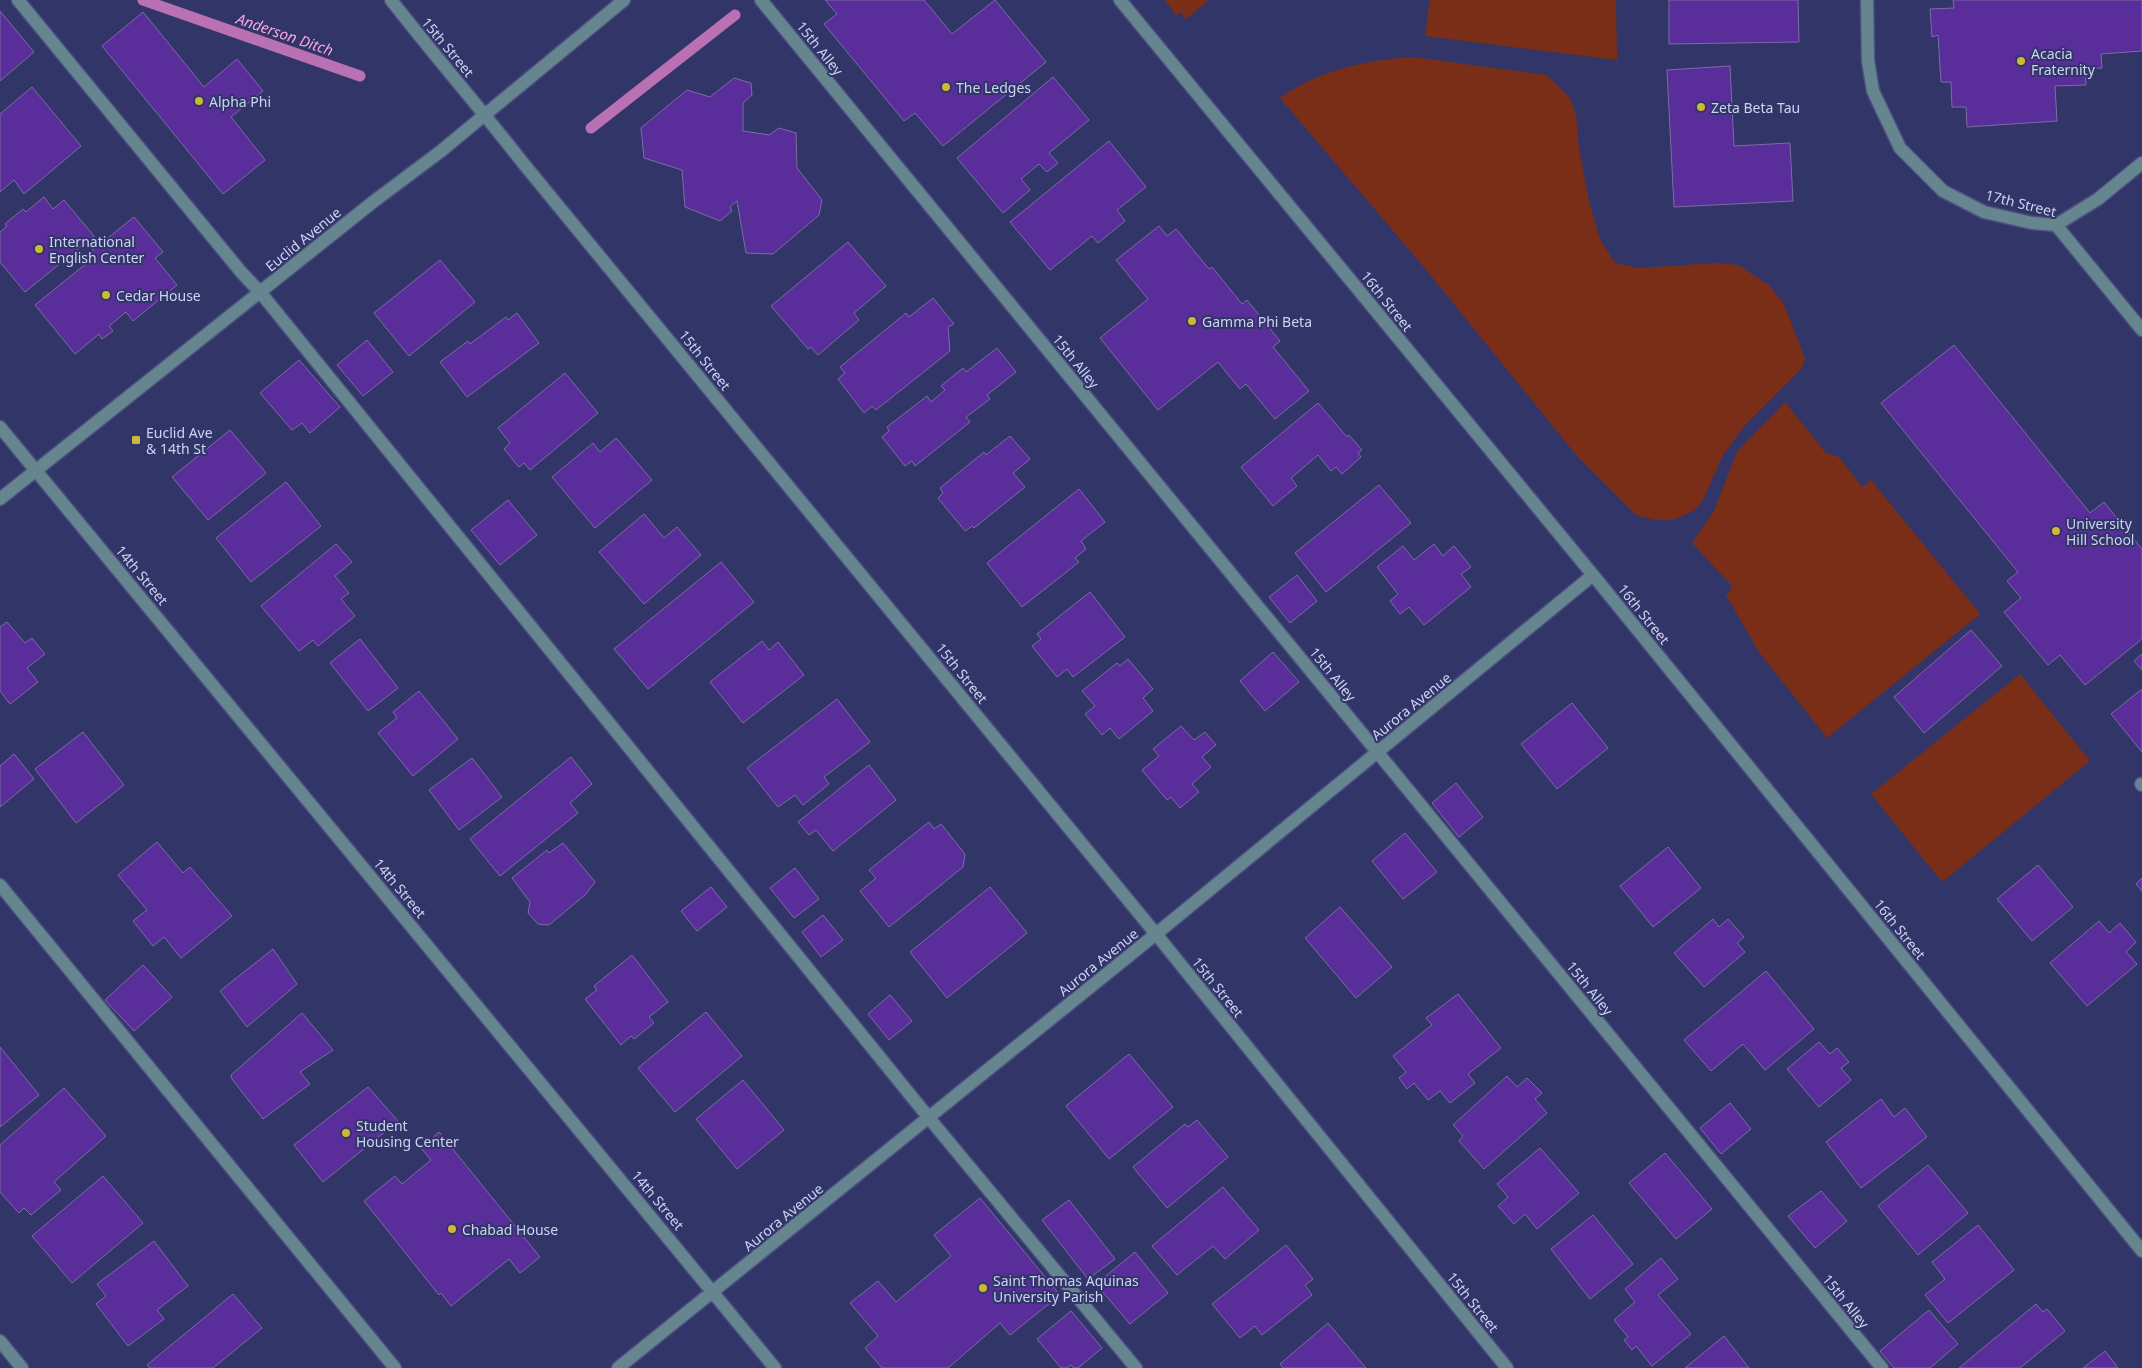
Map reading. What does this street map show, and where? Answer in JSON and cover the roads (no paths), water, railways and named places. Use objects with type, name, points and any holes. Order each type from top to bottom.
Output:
[{"type":"street","points":[[18,0],[241,272],[260,292],[929,1118],[1136,1368]]},
{"type":"street","name":"15th Street","points":[[391,0],[435,57],[485,114],[523,163],[1156,934],[1507,1368]]},
{"type":"street","name":"Euclid Avenue","points":[[0,500],[485,114],[624,0]]},
{"type":"street","name":"15th Alley","points":[[761,0],[1882,1368]]},
{"type":"street","name":"16th Street","points":[[1120,0],[1593,575],[2142,1251]]},
{"type":"street","name":"17th Street","points":[[1867,0],[1868,61],[1874,92],[1900,148],[1943,191],[1984,212],[2032,223],[2056,225],[2142,330]]},
{"type":"street","points":[[2056,225],[2098,198],[2142,163]]},
{"type":"street","name":"14th Street","points":[[0,427],[775,1368]]},
{"type":"street","name":"Aurora Avenue","points":[[618,1368],[1156,934],[1593,575]]},
{"type":"street","points":[[0,885],[395,1368]]},
{"type":"street","points":[[0,1341],[22,1368]]},
{"type":"waterway","name":"Anderson Ditch","points":[[143,0],[360,76]]},
{"type":"waterway","name":"Anderson Ditch","points":[[591,128],[735,15]]},
{"type":"place","name":"Acacia Fraternity","points":[[2021,61]]},
{"type":"place","name":"The Ledges","points":[[946,87]]},
{"type":"place","name":"Alpha Phi","points":[[199,101]]},
{"type":"place","name":"Zeta Beta Tau","points":[[1701,107]]},
{"type":"place","name":"International English Center","points":[[39,249]]},
{"type":"place","name":"Cedar House","points":[[106,295]]},
{"type":"place","name":"Gamma Phi Beta","points":[[1192,321]]},
{"type":"place","name":"Euclid Ave & 14th St","points":[[136,440]]},
{"type":"place","name":"University Hill School","points":[[2056,531]]},
{"type":"place","name":"Student Housing Center","points":[[346,1133]]},
{"type":"place","name":"Chabad House","points":[[452,1229]]},
{"type":"place","name":"Saint Thomas Aquinas University Parish","points":[[983,1288]]}]
